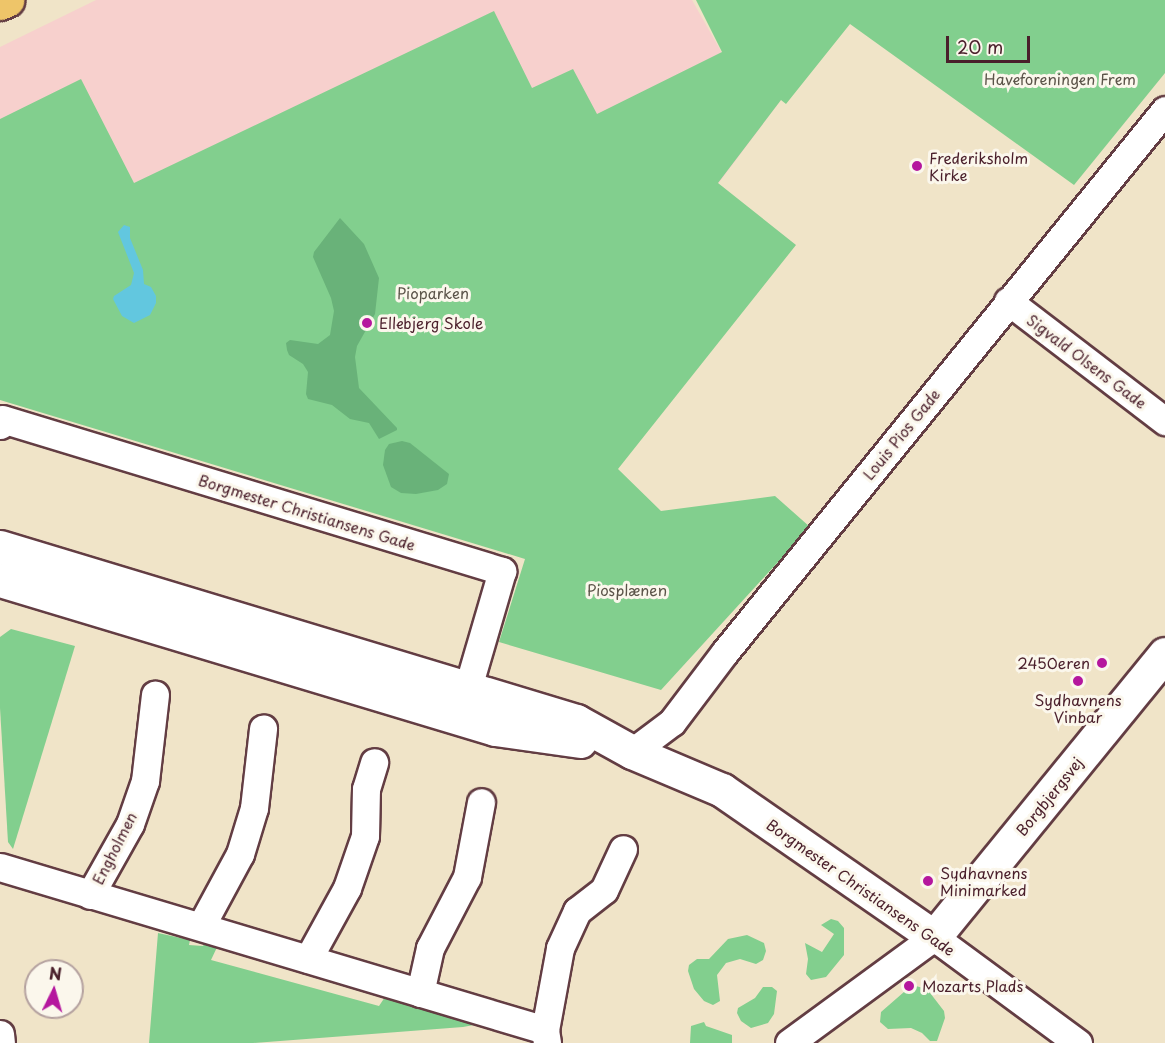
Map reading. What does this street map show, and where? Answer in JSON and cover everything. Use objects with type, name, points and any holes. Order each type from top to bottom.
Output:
[{"type":"main road","points":[[0,3],[7,0]]},
{"type":"street","name":"Louis Pios Gade","points":[[632,752],[672,722],[725,652],[1165,110]]},
{"type":"street","name":"Sigvald Olsens Gade","points":[[1008,302],[1165,421]]},
{"type":"street","name":"Borgmester Christiansens Gade","points":[[0,425],[2,419],[502,571],[463,703]]},
{"type":"street","name":"Borgmester Christiansens Gade","points":[[0,547],[463,703]]},
{"type":"street","name":"Borgmester Christiansens Gade","points":[[0,580],[463,703],[576,721],[632,752],[722,790],[934,938],[1078,1043]]},
{"type":"street","name":"Borgbjergsvej","points":[[934,938],[1165,654]]},
{"type":"street","name":"Engholmen","points":[[90,895],[130,824],[145,781],[155,695]]},
{"type":"street","points":[[201,926],[240,854],[254,808],[262,729]]},
{"type":"street","points":[[308,959],[347,888],[366,836],[366,789],[374,762]]},
{"type":"street","points":[[420,993],[430,948],[467,877],[481,802]]},
{"type":"street","name":"Engholmen","points":[[0,867],[420,993],[546,1037],[560,948],[577,911],[604,890],[622,849]]},
{"type":"street","points":[[789,1043],[934,938]]},
{"type":"street","points":[[0,1034],[1,1043]]},
{"type":"shaded area","name":"Ellebjerg Skole","points":[[96,0],[692,0],[722,53],[781,100],[718,184],[796,245],[0,400],[0,47]]},
{"type":"green space","name":"Pioparken","points":[[696,0],[1165,0],[1165,73],[1074,185],[850,24],[786,104],[781,100],[718,183],[796,245],[618,469],[661,511],[775,496],[810,527],[661,690],[499,642],[525,559],[0,400],[0,119],[81,79],[134,183],[494,11],[532,88],[573,69],[597,114],[722,52]]},
{"type":"green space","points":[[340,218],[364,244],[379,278],[375,314],[357,346],[355,357],[359,388],[397,428],[379,439],[369,423],[350,419],[332,405],[308,399],[306,394],[308,372],[303,364],[289,355],[287,350],[286,343],[290,340],[318,344],[330,335],[334,311],[331,298],[313,257],[314,252]]},
{"type":"green space","points":[[402,441],[410,443],[449,474],[447,484],[438,490],[416,494],[401,493],[391,487],[383,465],[385,450],[389,444]]},
{"type":"green space","points":[[11,629],[75,646],[13,849],[8,842],[0,708],[0,637]]},
{"type":"green space","points":[[831,919],[838,921],[844,928],[844,955],[826,977],[811,980],[806,974],[808,959],[805,943],[822,952],[834,934],[821,925]]},
{"type":"green space","points":[[158,933],[190,940],[189,945],[203,946],[207,939],[219,943],[211,960],[379,1006],[389,991],[490,1022],[463,1027],[253,1043],[149,1043]]},
{"type":"green space","points":[[747,935],[764,943],[766,951],[763,960],[756,964],[740,959],[726,963],[717,975],[720,1001],[713,1005],[704,1001],[694,989],[688,971],[689,965],[697,959],[709,959],[728,939]]},
{"type":"green space","points":[[912,985],[927,989],[944,1011],[945,1018],[937,1041],[930,1041],[922,1033],[911,1028],[888,1029],[880,1022],[881,1012]]},
{"type":"green space","points":[[763,987],[772,987],[777,991],[774,1014],[768,1023],[751,1028],[741,1021],[737,1013],[738,1008],[755,998]]},
{"type":"green space","points":[[704,1022],[706,1026],[732,1035],[732,1043],[690,1043],[691,1026]]},
{"type":"water","points":[[124,225],[130,227],[130,238],[143,270],[144,284],[151,287],[156,296],[156,303],[150,315],[134,323],[122,316],[113,299],[131,285],[134,273],[118,232]]},
{"type":"place","name":"Frederiksholm Kirke","points":[[917,166]]},
{"type":"place","name":"Ellebjerg Skole","points":[[367,323]]},
{"type":"place","name":"2450eren","points":[[1102,663]]},
{"type":"place","name":"Sydhavnens Vinbar","points":[[1078,681]]},
{"type":"place","name":"Sydhavnens Minimarked","points":[[928,881]]},
{"type":"place","name":"Mozarts Plads","points":[[909,986]]},
{"type":"park label","name":"Haveforeningen Frem","points":[[1060,79]]},
{"type":"park label","name":"Piosplænen","points":[[627,590]]}]
